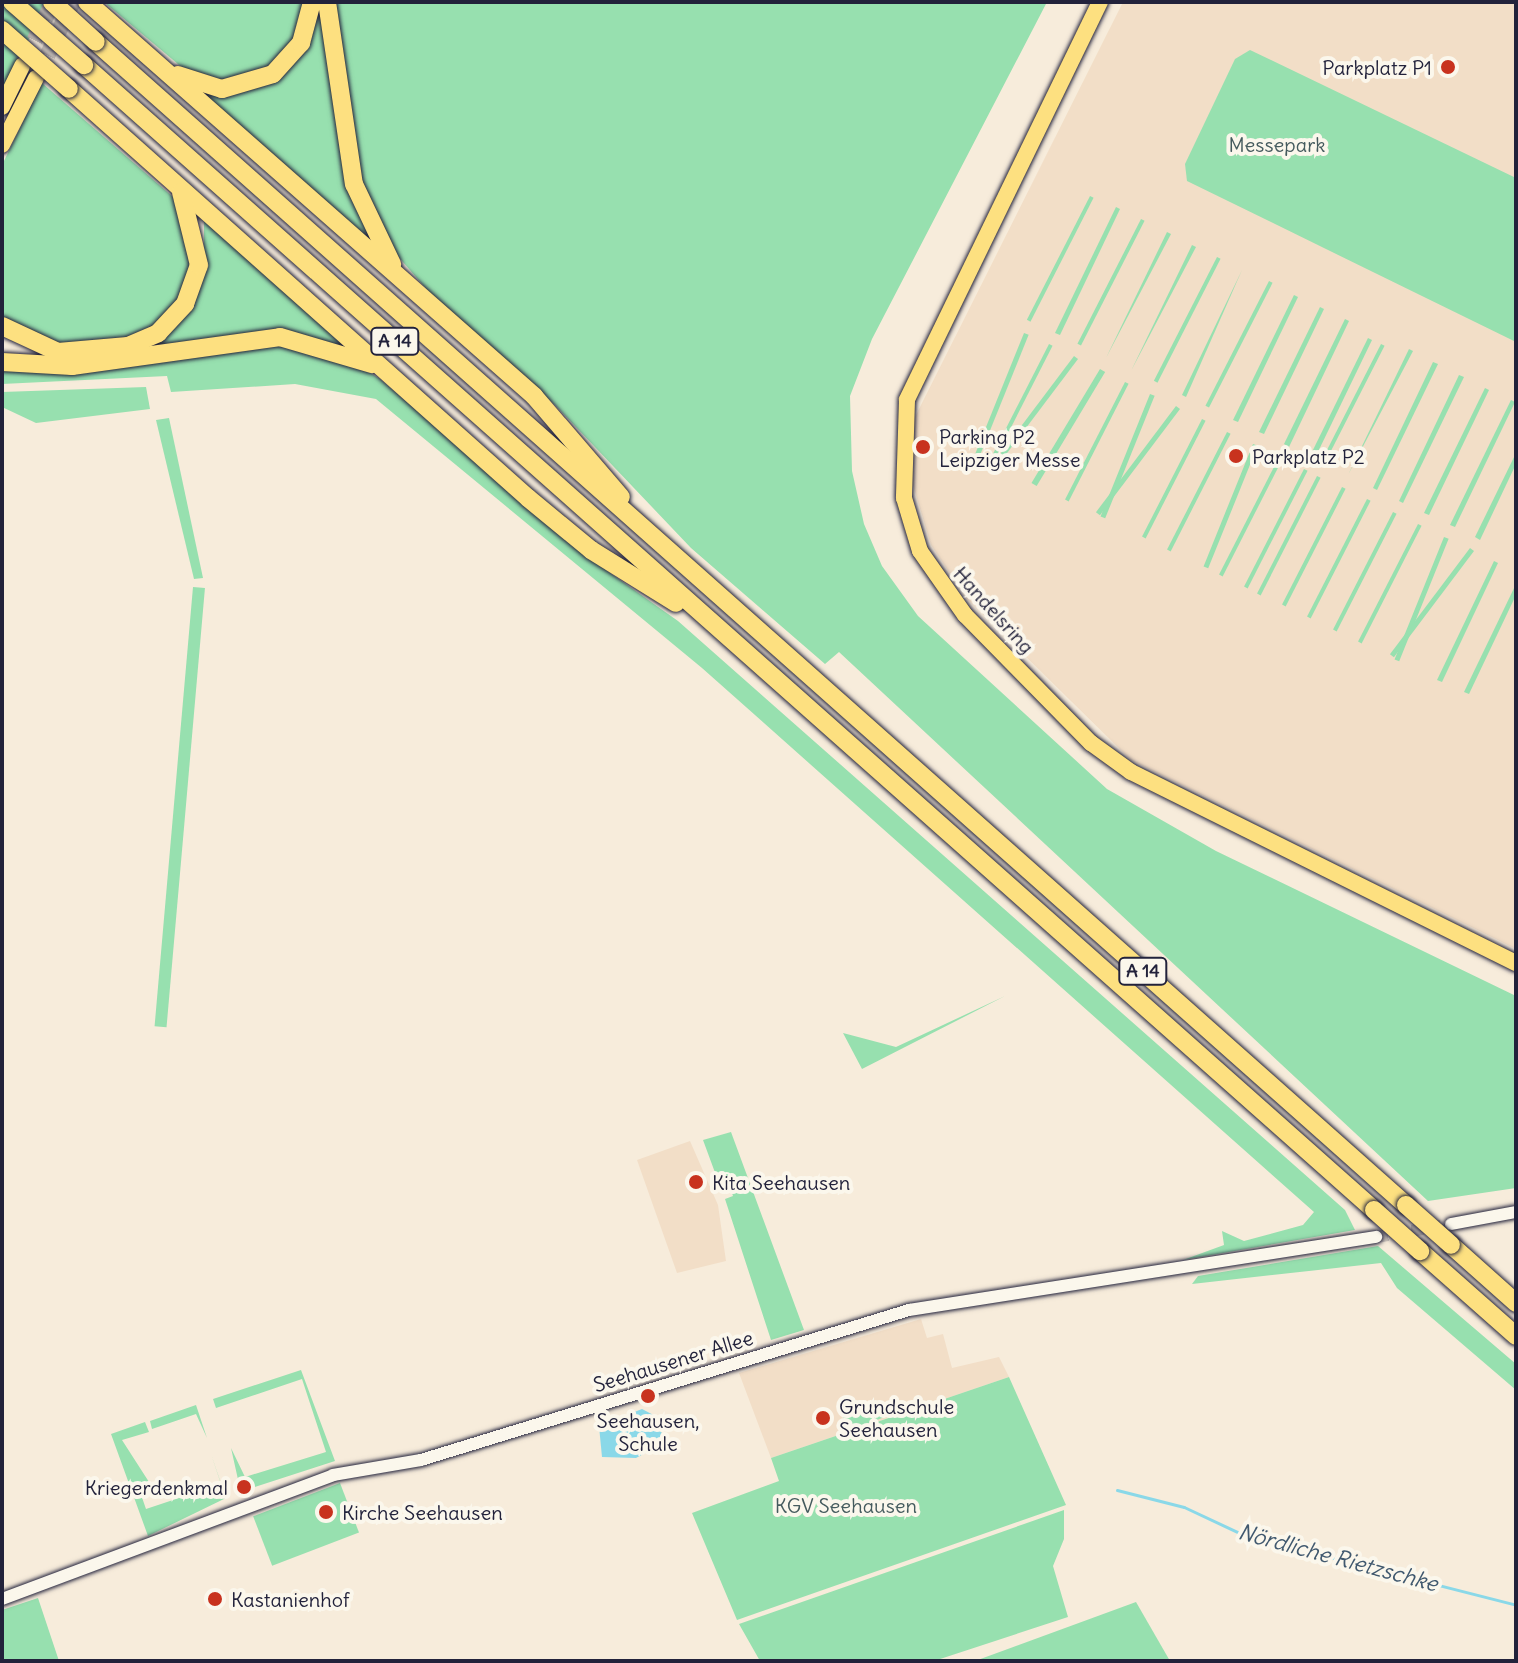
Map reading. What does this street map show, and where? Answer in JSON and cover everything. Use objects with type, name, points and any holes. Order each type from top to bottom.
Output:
[{"type":"highway","name":"A 14","points":[[12,2],[705,620],[1516,1336]]},
{"type":"highway","name":"A 14","points":[[52,2],[1516,1303]]},
{"type":"highway","points":[[87,2],[400,276],[587,450],[640,524]]},
{"type":"highway","points":[[151,59],[214,88],[255,83],[295,52],[312,2]]},
{"type":"highway","points":[[327,2],[354,184],[400,276]]},
{"type":"highway","points":[[2,30],[591,550],[705,620]]},
{"type":"highway","points":[[2,326],[58,352],[128,346],[158,333],[185,304],[199,265],[196,232],[177,186]]},
{"type":"highway","points":[[2,362],[72,366],[280,337],[384,369]]},
{"type":"main road","name":"Handelsring","points":[[1100,2],[907,400],[904,498],[920,551],[965,615],[1091,743],[1131,772],[1516,963]]},
{"type":"main road","points":[[2,107],[22,66]]},
{"type":"main road","points":[[2,145],[36,78]]},
{"type":"street","points":[[1451,1224],[1516,1212]]},
{"type":"street","name":"Seehausener Allee","points":[[2,1599],[333,1475],[421,1460],[909,1310],[1376,1237]]},
{"type":"shaded area","points":[[1123,2],[1516,2],[1516,949],[1131,760],[967,599],[931,545],[913,485],[914,419]]},
{"type":"shaded area","points":[[690,1141],[718,1205],[726,1261],[677,1273],[637,1160]]},
{"type":"shaded area","name":"Grundschule Seehausen","points":[[921,1319],[927,1338],[943,1334],[952,1368],[999,1357],[1009,1377],[771,1458],[739,1373]]},
{"type":"green space","points":[[5,2],[47,2],[2,94],[2,7]]},
{"type":"green space","points":[[104,2],[306,2],[298,37],[277,64],[229,82],[191,75]]},
{"type":"green space","points":[[322,2],[376,244],[373,247],[200,90],[257,87]]},
{"type":"green space","points":[[333,2],[1047,2],[872,339],[850,396],[852,471],[864,524],[882,566],[918,616],[1107,789],[1216,851],[1516,996],[1516,1188],[1428,1201],[839,652],[825,664],[691,548],[555,405],[429,292],[396,254],[360,183]]},
{"type":"green space","name":"Messepark","points":[[1250,50],[1516,178],[1516,342],[1187,181],[1185,164],[1235,59]]},
{"type":"green space","points":[[42,83],[173,197],[190,230],[190,282],[159,325],[128,341],[60,346],[2,319],[2,165]]},
{"type":"green space","points":[[1090,196],[1094,198],[1030,322],[1027,320]]},
{"type":"green space","points":[[1116,207],[1120,209],[1060,335],[1055,333]]},
{"type":"green space","points":[[204,218],[350,351],[277,330],[138,353],[161,338],[204,251]]},
{"type":"green space","points":[[1141,219],[1145,221],[1081,346],[1077,344]]},
{"type":"green space","points":[[1167,232],[1171,234],[1106,358]]},
{"type":"green space","points":[[1192,245],[1196,247],[1131,371]]},
{"type":"green space","points":[[1217,257],[1221,259],[1157,383],[1154,381]]},
{"type":"green space","points":[[1242,270],[1186,397],[1182,395]]},
{"type":"green space","points":[[1269,281],[1273,283],[1209,408],[1205,406]]},
{"type":"green space","points":[[1294,295],[1298,297],[1238,422],[1233,420]]},
{"type":"green space","points":[[1320,307],[1324,309],[1264,434],[1259,432]]},
{"type":"green space","points":[[1345,319],[1349,321],[1289,447],[1284,444]]},
{"type":"green space","points":[[1024,333],[1029,335],[979,457],[975,455]]},
{"type":"green space","points":[[1368,338],[1372,340],[1315,458],[1310,456]]},
{"type":"green space","points":[[276,343],[352,362],[380,379],[593,561],[678,621],[1345,1210],[1355,1230],[1183,1260],[1224,1245],[1222,1231],[1244,1241],[1303,1225],[1314,1212],[702,668],[376,399],[295,384],[171,392],[167,376],[2,384],[2,368]]},
{"type":"green space","points":[[1049,344],[1053,346],[993,463],[989,462]]},
{"type":"green space","points":[[1381,344],[1385,346],[1325,463],[1322,461]]},
{"type":"green space","points":[[1409,349],[1413,351],[1348,475]]},
{"type":"green space","points":[[1074,356],[1078,359],[998,465],[994,462]]},
{"type":"green space","points":[[1433,362],[1438,364],[1377,490],[1373,488]]},
{"type":"green space","points":[[1100,369],[1105,372],[1037,486],[1031,483]]},
{"type":"green space","points":[[1459,375],[1464,377],[1403,503],[1399,501]]},
{"type":"green space","points":[[1125,382],[1129,384],[1069,501],[1065,500]]},
{"type":"green space","points":[[146,387],[150,409],[36,423],[2,407],[2,392]]},
{"type":"green space","points":[[1485,388],[1489,390],[1429,515],[1424,513]]},
{"type":"green space","points":[[1150,394],[1155,396],[1105,518],[1101,516]]},
{"type":"green space","points":[[1511,400],[1515,402],[1455,527],[1450,525]]},
{"type":"green space","points":[[1176,406],[1180,409],[1100,515],[1096,512]]},
{"type":"green space","points":[[169,418],[203,578],[194,579],[156,420]]},
{"type":"green space","points":[[1202,419],[1206,421],[1146,538],[1142,537]]},
{"type":"green space","points":[[1227,432],[1231,434],[1171,551],[1167,550]]},
{"type":"green space","points":[[1253,444],[1258,446],[1208,568],[1204,566]]},
{"type":"green space","points":[[1516,453],[1516,464],[1480,540],[1475,537]]},
{"type":"green space","points":[[1279,457],[1283,459],[1223,576],[1219,575]]},
{"type":"green space","points":[[1304,469],[1308,471],[1248,588],[1244,587]]},
{"type":"green space","points":[[1317,476],[1321,478],[1261,595],[1257,594]]},
{"type":"green space","points":[[1342,487],[1346,489],[1286,606],[1282,605]]},
{"type":"green space","points":[[1367,499],[1371,501],[1311,618],[1307,617]]},
{"type":"green space","points":[[1393,512],[1397,514],[1337,631],[1333,630]]},
{"type":"green space","points":[[1418,524],[1422,526],[1362,643],[1358,642]]},
{"type":"green space","points":[[1444,537],[1449,539],[1399,661],[1395,659]]},
{"type":"green space","points":[[1470,548],[1474,551],[1394,657],[1390,654]]},
{"type":"green space","points":[[1494,561],[1498,563],[1442,682],[1437,680]]},
{"type":"green space","points":[[1516,584],[1516,595],[1469,694],[1464,692]]},
{"type":"green space","points":[[193,587],[205,588],[167,1027],[155,1026]]},
{"type":"green space","points":[[1005,996],[862,1069],[843,1033],[896,1047]]},
{"type":"green space","points":[[731,1132],[804,1330],[771,1340],[725,1199],[733,1196],[726,1176],[717,1178],[703,1140]]},
{"type":"green space","points":[[1378,1246],[1516,1364],[1516,1390],[1397,1288],[1381,1263],[1192,1284],[1198,1276]]},
{"type":"green space","points":[[301,1370],[335,1461],[249,1489],[239,1484],[231,1448],[245,1477],[326,1452],[302,1379],[216,1408],[213,1399]]},
{"type":"green space","name":"KGV Seehausen","points":[[1009,1377],[1066,1505],[737,1620],[692,1513],[779,1481],[771,1458]]},
{"type":"green space","points":[[879,1402],[885,1417],[849,1431],[843,1417]]},
{"type":"green space","points":[[196,1405],[207,1438],[196,1414],[152,1429],[150,1421]]},
{"type":"green space","points":[[145,1422],[149,1432],[122,1440],[149,1482],[138,1486],[146,1509],[221,1484],[211,1454],[226,1498],[148,1536],[111,1434]]},
{"type":"green space","points":[[340,1483],[359,1532],[272,1566],[253,1516]]},
{"type":"green space","name":"KGV Seehausen","points":[[1064,1510],[1064,1539],[1053,1566],[1068,1617],[934,1661],[760,1661],[739,1624]]},
{"type":"green space","points":[[38,1598],[59,1661],[2,1661],[2,1610]]},
{"type":"green space","points":[[1136,1602],[1170,1661],[975,1661]]},
{"type":"water","points":[[642,1409],[663,1420],[660,1445],[636,1458],[602,1457],[599,1426]]},
{"type":"waterway","name":"Nördliche Rietzschke","points":[[1117,1490],[1184,1507],[1246,1536],[1516,1605]]},
{"type":"tunnel","points":[[24,62],[53,2]]},
{"type":"tunnel","points":[[37,77],[73,2]]},
{"type":"tunnel","points":[[1376,1237],[1451,1224]]},
{"type":"place","name":"Parkplatz P1","points":[[1448,67]]},
{"type":"place","name":"Parking P2 Leipziger Messe","points":[[923,447]]},
{"type":"place","name":"Parkplatz P2","points":[[1236,456]]},
{"type":"place","name":"Kita Seehausen","points":[[696,1182]]},
{"type":"place","name":"Seehausen, Schule","points":[[648,1396]]},
{"type":"place","name":"Grundschule Seehausen","points":[[823,1418]]},
{"type":"place","name":"Kriegerdenkmal","points":[[244,1487]]},
{"type":"place","name":"Kirche Seehausen","points":[[326,1512]]},
{"type":"place","name":"Kastanienhof","points":[[215,1599]]}]
